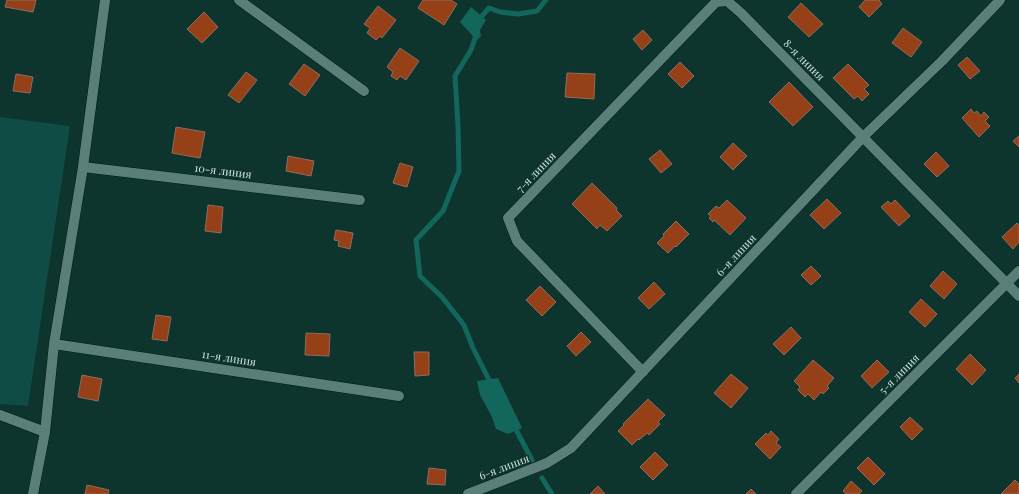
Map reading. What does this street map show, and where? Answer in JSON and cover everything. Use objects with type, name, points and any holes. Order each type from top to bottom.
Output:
[{"type":"street","points":[[33,494],[45,432],[54,344],[83,167],[105,0]]},
{"type":"street","points":[[239,0],[364,91]]},
{"type":"street","name":"8-я линия","points":[[726,0],[741,13],[1019,296]]},
{"type":"street","name":"7-я линия","points":[[643,372],[517,241],[508,218],[716,2],[726,0]]},
{"type":"street","name":"6-я линия","points":[[468,494],[547,463],[571,448],[863,137],[942,61],[1000,0]]},
{"type":"street","name":"10-я линия","points":[[83,167],[360,200]]},
{"type":"street","name":"5-я линия","points":[[796,494],[1019,271]]},
{"type":"street","name":"11-я линия","points":[[54,344],[399,396]]},
{"type":"street","points":[[0,415],[45,432]]},
{"type":"shaded area","points":[[471,7],[486,20],[480,30],[481,36],[476,41],[460,22]]},
{"type":"shaded area","points":[[0,117],[70,126],[28,406],[0,404]]},
{"type":"shaded area","points":[[498,378],[522,428],[508,434],[496,429],[492,417],[480,395],[477,381]]},
{"type":"building","points":[[7,0],[36,0],[33,12],[5,7]]},
{"type":"building","points":[[423,0],[451,0],[457,4],[444,25],[418,8]]},
{"type":"building","points":[[865,0],[879,0],[882,4],[869,17],[859,7]]},
{"type":"building","points":[[801,3],[823,24],[809,37],[788,17]]},
{"type":"building","points":[[378,6],[396,20],[382,38],[380,36],[376,40],[367,33],[370,28],[364,24]]},
{"type":"building","points":[[204,12],[218,27],[202,43],[187,29]]},
{"type":"building","points":[[903,28],[922,42],[911,57],[892,43]]},
{"type":"building","points":[[643,30],[652,40],[642,50],[633,39]]},
{"type":"building","points":[[400,48],[419,61],[406,80],[400,76],[397,80],[391,76],[393,72],[387,67]]},
{"type":"building","points":[[967,57],[980,71],[970,79],[958,65]]},
{"type":"building","points":[[680,62],[694,76],[682,88],[668,74]]},
{"type":"building","points":[[304,64],[320,75],[305,96],[289,84]]},
{"type":"building","points":[[848,64],[869,85],[864,89],[869,94],[862,101],[858,96],[854,99],[833,78]]},
{"type":"building","points":[[246,72],[257,80],[239,103],[228,95]]},
{"type":"building","points":[[567,73],[595,74],[594,99],[565,97]]},
{"type":"building","points":[[16,74],[33,77],[30,93],[13,91]]},
{"type":"building","points":[[789,82],[813,107],[793,126],[769,102]]},
{"type":"building","points":[[971,109],[974,113],[977,111],[981,116],[984,112],[989,117],[985,121],[990,126],[979,137],[962,118]]},
{"type":"building","points":[[176,127],[205,132],[200,158],[172,153]]},
{"type":"building","points":[[1019,136],[1019,147],[1013,141]]},
{"type":"building","points":[[733,143],[747,156],[733,170],[720,157]]},
{"type":"building","points":[[660,150],[672,164],[661,173],[649,159]]},
{"type":"building","points":[[936,152],[949,166],[937,177],[924,164]]},
{"type":"building","points":[[288,156],[314,161],[311,176],[286,171]]},
{"type":"building","points":[[400,163],[413,167],[407,187],[393,183]]},
{"type":"building","points":[[592,183],[617,208],[616,210],[622,216],[607,231],[600,225],[597,229],[572,204]]},
{"type":"building","points":[[827,199],[841,213],[824,229],[810,215]]},
{"type":"building","points":[[727,200],[746,218],[730,235],[714,220],[713,222],[709,218],[711,216],[708,214],[716,206],[719,208]]},
{"type":"building","points":[[895,200],[910,216],[899,226],[881,207],[888,201],[891,204]]},
{"type":"building","points":[[208,205],[223,207],[221,233],[205,231]]},
{"type":"building","points":[[676,221],[689,234],[668,253],[657,243],[664,236],[663,234]]},
{"type":"building","points":[[1017,223],[1019,225],[1019,242],[1013,249],[1002,237]]},
{"type":"building","points":[[336,230],[353,233],[350,249],[338,246],[339,241],[334,240]]},
{"type":"building","points":[[811,266],[821,276],[811,285],[801,275]]},
{"type":"building","points":[[943,271],[957,284],[944,299],[930,286]]},
{"type":"building","points":[[654,282],[665,294],[649,309],[638,298]]},
{"type":"building","points":[[540,286],[556,302],[542,316],[526,300]]},
{"type":"building","points":[[921,299],[937,314],[925,327],[909,312]]},
{"type":"building","points":[[156,315],[171,317],[167,341],[152,339]]},
{"type":"building","points":[[791,327],[801,338],[784,355],[773,344]]},
{"type":"building","points":[[581,332],[591,342],[576,356],[567,346]]},
{"type":"building","points":[[306,333],[330,334],[329,356],[305,355]]},
{"type":"building","points":[[414,352],[429,352],[429,375],[415,376]]},
{"type":"building","points":[[970,354],[986,370],[972,385],[956,369]]},
{"type":"building","points":[[813,360],[834,378],[827,386],[829,388],[823,394],[821,392],[814,400],[808,394],[805,397],[798,390],[800,387],[794,381]]},
{"type":"building","points":[[877,360],[889,372],[872,388],[861,376]]},
{"type":"building","points":[[731,374],[748,388],[731,408],[714,393]]},
{"type":"building","points":[[1019,374],[1019,383],[1015,378]]},
{"type":"building","points":[[82,375],[102,379],[98,401],[78,397]]},
{"type":"building","points":[[648,399],[665,415],[658,422],[660,424],[649,435],[647,433],[632,445],[618,431]]},
{"type":"building","points":[[910,417],[923,429],[912,440],[900,427]]},
{"type":"building","points":[[771,431],[779,439],[776,443],[781,447],[770,459],[755,444],[766,433],[768,435]]},
{"type":"building","points":[[655,452],[668,465],[653,480],[640,467]]},
{"type":"building","points":[[868,457],[885,474],[874,485],[857,468]]},
{"type":"building","points":[[429,468],[446,470],[445,485],[427,484]]},
{"type":"building","points":[[1015,480],[1019,484],[1019,494],[1001,494]]},
{"type":"building","points":[[851,481],[862,491],[859,494],[846,494],[843,491]]},
{"type":"building","points":[[87,485],[109,490],[108,494],[85,494]]},
{"type":"building","points":[[598,486],[605,494],[590,494]]},
{"type":"building","points":[[751,489],[756,494],[746,494]]},
{"type":"waterway","points":[[480,23],[482,16],[489,8],[500,12],[518,14],[537,11],[546,0]]},
{"type":"waterway","points":[[477,32],[471,50],[455,76],[459,171],[443,211],[416,240],[420,276],[442,297],[464,325],[473,348],[491,384]]},
{"type":"waterway","points":[[513,424],[532,460]]},
{"type":"waterway","points":[[542,478],[552,494]]}]
